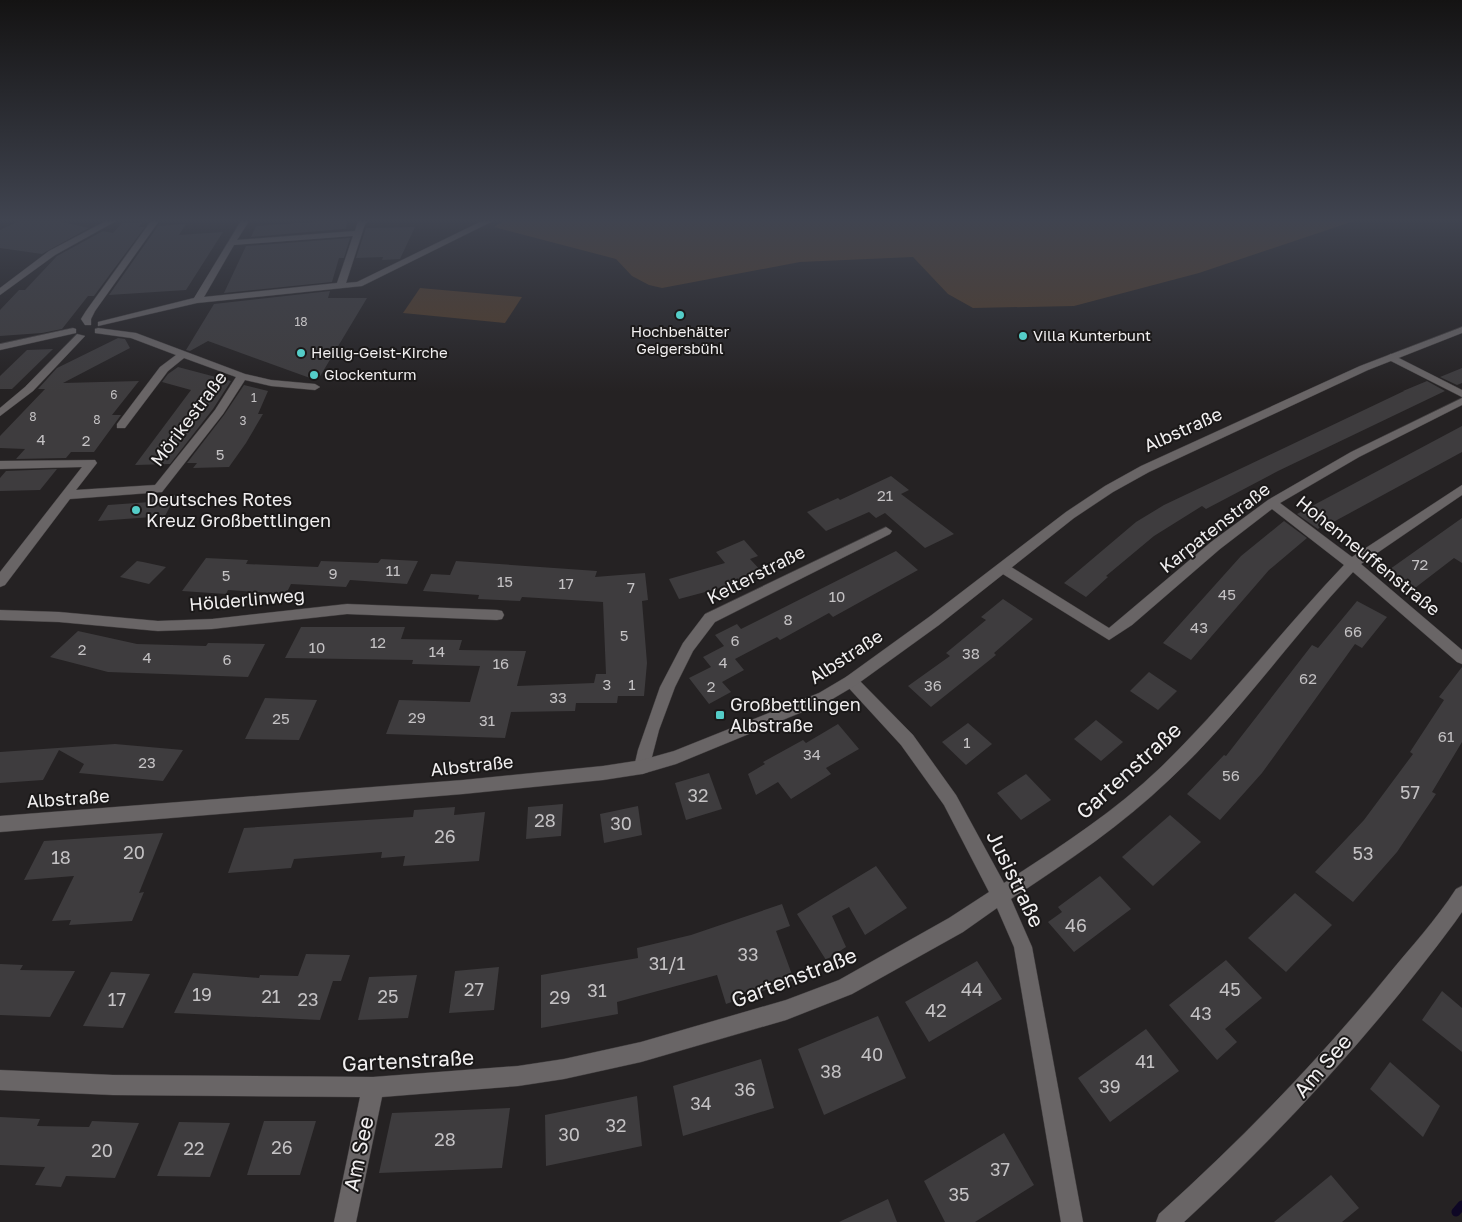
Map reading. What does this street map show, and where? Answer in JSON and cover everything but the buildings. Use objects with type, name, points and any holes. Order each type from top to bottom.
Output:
[{"type":"street","points":[[0,292],[19,278]]},
{"type":"street","points":[[88,323],[86,319],[114,278]]},
{"type":"street","points":[[197,300],[210,278]]},
{"type":"street","points":[[341,286],[343,278]]},
{"type":"street","points":[[0,346],[76,334],[197,300],[341,286],[369,281],[375,278]]},
{"type":"street","points":[[88,323],[133,335],[242,376],[271,383],[315,387]]},
{"type":"street","points":[[0,413],[29,389],[76,334],[88,323]]},
{"type":"street","name":"Albstraße","points":[[0,824],[463,787],[642,767],[707,746],[824,697],[851,680],[1003,568],[1070,515],[1130,477],[1391,357],[1462,330]]},
{"type":"street","points":[[120,426],[164,369],[184,353]]},
{"type":"street","points":[[1391,357],[1462,394]]},
{"type":"street","name":"Mörikestraße","points":[[66,495],[158,489],[208,426],[242,376]]},
{"type":"street","name":"Karpatenstraße","points":[[1003,568],[1108,635],[1136,615],[1224,539],[1272,503],[1324,472],[1462,401]]},
{"type":"street","points":[[0,465],[90,464],[0,582]]},
{"type":"street","name":"Gartenstraße","points":[[0,1080],[113,1084],[373,1087],[466,1081],[564,1069],[641,1052],[786,1010],[845,987],[912,951],[1001,896],[1085,840],[1118,815],[1165,774],[1224,713],[1352,564],[1462,489]]},
{"type":"street","name":"Hohenneuffenstraße","points":[[1272,503],[1352,564],[1462,658]]},
{"type":"street","name":"Kelterstraße","points":[[642,767],[652,724],[688,645],[699,628],[710,618],[886,531]]},
{"type":"street","name":"Hölderlinweg","points":[[0,616],[59,617],[158,626],[212,624],[347,609],[497,615]]},
{"type":"street","name":"Jusistraße","points":[[851,680],[902,734],[928,767],[950,800],[1001,896],[1023,947],[1072,1222]]},
{"type":"street","name":"Am See","points":[[1167,1222],[1247,1149],[1286,1108],[1381,1000],[1462,895]]},
{"type":"street","name":"Am See","points":[[345,1222],[373,1087]]},
{"type":"shaded area","points":[[636,278],[715,278],[662,288],[649,285]]},
{"type":"shaded area","points":[[933,278],[1180,278],[1074,306],[973,308],[948,294]]},
{"type":"shaded area","points":[[420,288],[522,297],[505,323],[403,313]]},
{"type":"waterway","points":[[1456,1212],[1462,1205]]},
{"type":"place","name":"Hochbehälter Geigersbühl","points":[[680,315]]},
{"type":"place","name":"Villa Kunterbunt","points":[[1023,336]]},
{"type":"place","name":"Heilig-Geist-Kirche","points":[[301,353]]},
{"type":"place","name":"Glockenturm","points":[[314,375]]},
{"type":"place","name":"Deutsches Rotes Kreuz Großbettlingen","points":[[136,510]]},
{"type":"place","name":"Großbettlingen Albstraße","points":[[720,715]]}]
